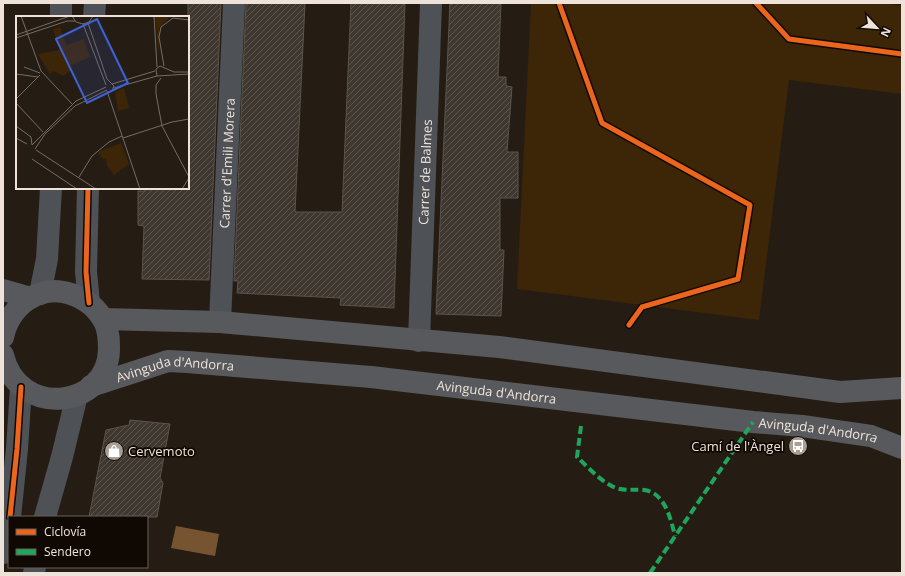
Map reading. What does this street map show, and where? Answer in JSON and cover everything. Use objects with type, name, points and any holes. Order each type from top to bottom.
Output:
[{"type":"main road","points":[[3,290],[35,296]]},
{"type":"main road","points":[[3,336],[7,324],[14,312],[35,296],[50,292],[70,294],[88,303],[103,319],[110,340],[109,355],[101,375],[84,391]]},
{"type":"main road","points":[[103,319],[220,322],[499,347],[840,392],[902,388]]},
{"type":"main road","points":[[3,357],[10,374],[21,387]]},
{"type":"main road","name":"Avinguda d'Andorra","points":[[21,387],[29,392],[48,399],[67,398],[168,361],[371,376],[737,421],[802,426],[871,436],[902,448]]},
{"type":"street","points":[[61,3],[61,16]]},
{"type":"street","points":[[94,16],[95,3]]},
{"type":"street","name":"Carrer d'Emili Morera","points":[[220,322],[234,3]]},
{"type":"street","name":"Carrer de Balmes","points":[[419,340],[431,3]]},
{"type":"street","points":[[35,296],[47,258],[51,189]]},
{"type":"street","points":[[88,189],[86,272],[88,303]]},
{"type":"street","points":[[10,516],[17,449],[21,387]]},
{"type":"street","points":[[45,516],[62,457],[84,391]]},
{"type":"street","points":[[3,553],[8,528]]},
{"type":"shaded area","points":[[531,3],[880,3],[902,6],[902,94],[789,80],[759,320],[517,289]]},
{"type":"shaded area","points":[[176,526],[219,534],[215,556],[171,548]]},
{"type":"building","points":[[188,3],[221,3],[209,280],[142,279],[144,226],[138,225],[138,191],[145,191],[145,189],[189,189]]},
{"type":"building","points":[[246,3],[305,3],[295,212],[342,212],[351,3],[405,3],[394,308],[340,305],[341,298],[237,293],[238,281],[234,281]]},
{"type":"building","points":[[450,3],[501,3],[498,77],[506,77],[506,86],[512,87],[507,152],[518,152],[518,198],[500,198],[500,250],[504,250],[501,316],[436,314]]},
{"type":"building","points":[[130,420],[170,424],[160,478],[163,483],[157,517],[89,516],[106,430],[129,425]]},
{"type":"marked path","points":[[650,573],[753,422]]},
{"type":"marked path","points":[[581,426],[577,457],[605,482],[616,488],[644,490],[657,496],[666,508],[675,536]]},
{"type":"cycle path","points":[[559,3],[602,123],[750,205],[738,279],[642,307],[629,325]]},
{"type":"cycle path","points":[[756,3],[789,39],[902,54]]},
{"type":"cycle path","points":[[88,189],[86,272],[89,303]]},
{"type":"cycle path","points":[[10,516],[17,449],[21,387]]},
{"type":"place","name":"Camí de l'Àngel","points":[[798,446]]},
{"type":"place","name":"Cervemoto","points":[[114,451]]}]
